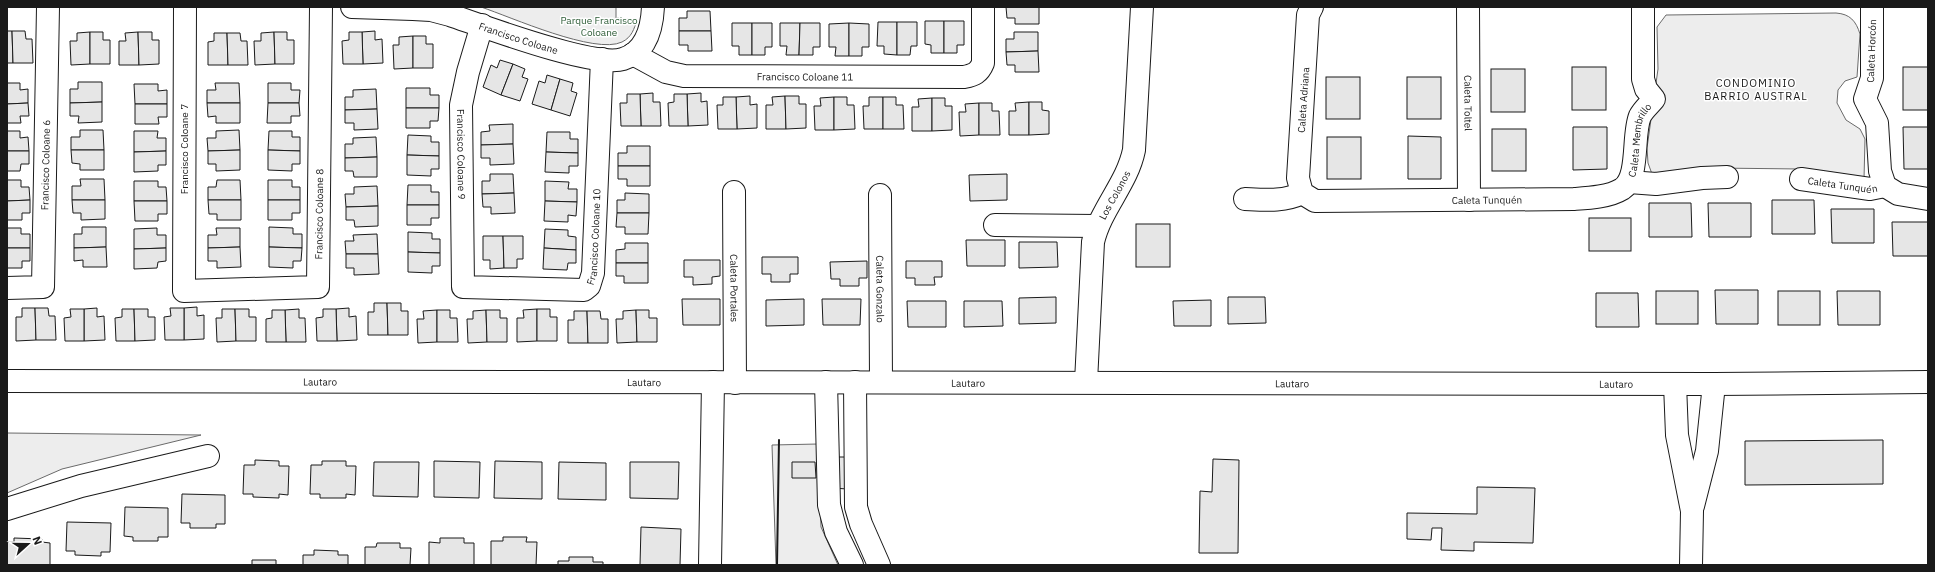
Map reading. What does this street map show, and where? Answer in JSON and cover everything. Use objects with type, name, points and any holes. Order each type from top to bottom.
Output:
[{"type":"street","name":"Francisco Coloane 6","points":[[7,288],[43,287],[48,7]]},
{"type":"street","name":"Francisco Coloane 7","points":[[184,291],[185,7]]},
{"type":"street","name":"Francisco Coloane 8","points":[[184,291],[318,287],[321,7]]},
{"type":"street","name":"Francisco Coloane","points":[[352,7],[431,10],[562,51],[602,59],[622,60],[632,54]]},
{"type":"street","points":[[632,54],[641,47],[651,29],[653,7]]},
{"type":"street","name":"Francisco Coloane 11","points":[[632,54],[666,72],[684,76],[972,76],[980,70],[983,64],[983,7]]},
{"type":"street","name":"Los Colonos","points":[[1086,382],[1092,259],[1097,226],[1128,171],[1134,150],[1142,7]]},
{"type":"street","name":"Caleta Adriana","points":[[1302,193],[1299,188],[1298,178],[1308,15],[1312,7]]},
{"type":"street","name":"Caleta Toltel","points":[[1468,7],[1469,200]]},
{"type":"street","name":"Caleta Membrillo","points":[[1629,182],[1640,117],[1654,100],[1646,89],[1643,79],[1643,7]]},
{"type":"street","name":"Caleta Horcón","points":[[1872,7],[1872,78],[1865,99],[1877,123],[1880,171],[1885,186]]},
{"type":"street","name":"Francisco Coloane 9","points":[[462,287],[461,105],[468,72],[482,25]]},
{"type":"street","name":"Francisco Coloane 10","points":[[462,287],[584,290],[589,286],[593,273],[602,59]]},
{"type":"street","points":[[1629,182],[1656,184],[1702,178],[1727,177]]},
{"type":"street","name":"Caleta Tunquén","points":[[1801,179],[1870,189],[1885,186],[1898,194],[1928,199]]},
{"type":"street","name":"Caleta Tunquén","points":[[1302,193],[1315,201],[1469,200],[1592,197],[1622,189],[1629,182]]},
{"type":"street","name":"Caleta Portales","points":[[734,192],[735,383]]},
{"type":"street","points":[[1245,199],[1280,200],[1291,198],[1302,193]]},
{"type":"street","name":"Caleta Gonzalo","points":[[880,195],[881,382]]},
{"type":"street","points":[[995,225],[1097,226]]},
{"type":"street","name":"Lautaro","points":[[7,382],[1086,382],[1675,384],[1928,382]]},
{"type":"street","points":[[710,565],[713,382]]},
{"type":"street","points":[[826,382],[830,505],[836,532],[852,565]]},
{"type":"street","points":[[855,382],[856,507],[861,524],[879,565]]},
{"type":"street","points":[[1675,384],[1677,436],[1692,511],[1691,565]]},
{"type":"street","points":[[1692,511],[1707,451],[1714,384]]},
{"type":"street","points":[[7,508],[81,486],[208,456]]},
{"type":"green space","name":"Parque Francisco Coloane","points":[[481,7],[616,7],[616,18],[637,20],[634,30],[625,40],[609,45],[573,39]]},
{"type":"green space","points":[[1836,13],[1845,15],[1852,19],[1857,25],[1860,34],[1857,77],[1845,81],[1838,90],[1837,103],[1846,120],[1860,129],[1865,139],[1864,179],[1800,169],[1714,168],[1652,174],[1648,163],[1647,148],[1658,69],[1657,27],[1666,15]]},
{"type":"green space","points":[[7,433],[201,435],[62,469],[7,493]]},
{"type":"green space","points":[[818,444],[821,527],[838,565],[776,565],[772,445]]},
{"type":"building","points":[[1006,7],[1039,7],[1039,24],[1015,24],[1015,18],[1007,18]]},
{"type":"building","points":[[687,11],[710,11],[711,31],[679,31],[679,18],[687,18]]},
{"type":"building","points":[[925,21],[944,21],[944,53],[931,53],[931,45],[925,44]]},
{"type":"building","points":[[944,21],[964,21],[964,45],[957,45],[957,53],[944,53]]},
{"type":"building","points":[[878,22],[897,22],[897,55],[884,54],[884,46],[877,46]]},
{"type":"building","points":[[897,22],[917,22],[917,46],[911,46],[910,55],[897,55]]},
{"type":"building","points":[[732,23],[752,23],[752,55],[739,55],[739,46],[732,46]]},
{"type":"building","points":[[752,23],[772,23],[772,47],[765,47],[765,55],[752,55]]},
{"type":"building","points":[[780,23],[800,23],[799,55],[786,55],[787,46],[780,46]]},
{"type":"building","points":[[800,23],[820,23],[820,47],[813,47],[813,55],[799,55]]},
{"type":"building","points":[[849,23],[849,56],[835,56],[836,47],[829,47],[829,24]]},
{"type":"building","points":[[849,23],[869,24],[869,47],[862,47],[862,56],[849,56]]},
{"type":"building","points":[[7,31],[12,31],[13,63],[7,63]]},
{"type":"building","points":[[12,31],[25,31],[26,39],[32,39],[33,63],[13,63]]},
{"type":"building","points":[[375,31],[375,40],[382,39],[383,63],[363,64],[362,32]]},
{"type":"building","points":[[679,31],[711,31],[712,51],[688,51],[688,45],[679,45]]},
{"type":"building","points":[[90,32],[90,64],[71,65],[70,41],[77,41],[77,33]]},
{"type":"building","points":[[90,32],[103,32],[103,40],[110,40],[110,64],[90,64]]},
{"type":"building","points":[[138,32],[139,65],[119,65],[119,41],[126,41],[125,33]]},
{"type":"building","points":[[138,32],[152,32],[152,40],[159,40],[159,64],[139,65]]},
{"type":"building","points":[[274,32],[275,64],[255,65],[254,41],[261,41],[261,33]]},
{"type":"building","points":[[274,32],[287,32],[287,40],[294,40],[294,64],[275,64]]},
{"type":"building","points":[[349,32],[362,32],[363,64],[343,64],[342,41],[349,40]]},
{"type":"building","points":[[1014,32],[1038,32],[1038,51],[1006,52],[1006,39],[1014,39]]},
{"type":"building","points":[[214,33],[227,33],[228,65],[208,65],[208,42],[214,41]]},
{"type":"building","points":[[227,33],[240,33],[241,41],[247,41],[248,65],[228,65]]},
{"type":"building","points":[[413,36],[413,68],[394,69],[393,45],[399,45],[399,37]]},
{"type":"building","points":[[413,36],[426,36],[426,44],[433,44],[433,68],[413,68]]},
{"type":"building","points":[[1038,51],[1039,72],[1015,72],[1015,65],[1007,65],[1006,52]]},
{"type":"building","points":[[500,60],[513,64],[501,95],[483,87],[491,65],[497,68]]},
{"type":"building","points":[[513,64],[525,69],[522,77],[528,79],[520,101],[501,95]]},
{"type":"building","points":[[1572,67],[1606,67],[1606,110],[1572,110]]},
{"type":"building","points":[[1903,67],[1928,67],[1928,110],[1903,110]]},
{"type":"building","points":[[1491,69],[1525,69],[1525,112],[1491,112]]},
{"type":"building","points":[[547,75],[560,79],[551,110],[532,104],[539,81],[545,83]]},
{"type":"building","points":[[1326,77],[1360,77],[1360,119],[1326,119]]},
{"type":"building","points":[[1407,77],[1441,77],[1441,119],[1407,119]]},
{"type":"building","points":[[560,79],[573,83],[571,91],[577,93],[570,116],[551,110]]},
{"type":"building","points":[[78,82],[102,82],[102,102],[70,103],[70,89],[78,89]]},
{"type":"building","points":[[7,83],[20,83],[20,90],[28,89],[28,103],[7,104]]},
{"type":"building","points":[[215,83],[239,83],[240,103],[207,103],[207,90],[216,90]]},
{"type":"building","points":[[268,83],[291,83],[291,90],[300,90],[299,103],[268,103]]},
{"type":"building","points":[[134,84],[158,84],[158,91],[167,90],[167,104],[135,104]]},
{"type":"building","points":[[406,88],[430,88],[430,95],[439,95],[439,108],[406,108]]},
{"type":"building","points":[[376,89],[377,109],[345,110],[345,97],[353,97],[353,90]]},
{"type":"building","points":[[653,93],[653,102],[660,102],[661,126],[641,126],[640,94]]},
{"type":"building","points":[[701,93],[701,102],[707,101],[708,125],[688,126],[687,94]]},
{"type":"building","points":[[627,94],[640,94],[641,126],[621,126],[620,103],[627,103]]},
{"type":"building","points":[[674,94],[687,94],[688,126],[669,126],[668,103],[674,102]]},
{"type":"building","points":[[750,96],[750,105],[757,104],[757,128],[737,129],[736,97]]},
{"type":"building","points":[[785,96],[786,129],[766,129],[766,105],[773,105],[772,97]]},
{"type":"building","points":[[785,96],[799,96],[799,104],[806,104],[806,128],[786,129]]},
{"type":"building","points":[[723,97],[736,97],[737,129],[718,129],[717,105],[723,105]]},
{"type":"building","points":[[834,97],[834,130],[815,130],[814,106],[821,106],[820,98]]},
{"type":"building","points":[[834,97],[847,97],[847,105],[854,105],[855,129],[834,130]]},
{"type":"building","points":[[869,97],[883,97],[883,129],[864,129],[863,106],[869,106]]},
{"type":"building","points":[[883,97],[896,97],[896,105],[903,105],[904,129],[883,129]]},
{"type":"building","points":[[932,98],[932,131],[912,131],[912,107],[919,107],[918,99]]},
{"type":"building","points":[[932,98],[945,98],[945,106],[952,106],[952,130],[932,131]]},
{"type":"building","points":[[102,102],[102,122],[78,123],[79,116],[70,116],[70,103]]},
{"type":"building","points":[[1029,102],[1029,135],[1009,135],[1009,111],[1016,111],[1015,103]]},
{"type":"building","points":[[1029,102],[1042,102],[1042,110],[1049,111],[1049,134],[1029,135]]},
{"type":"building","points":[[28,103],[29,116],[20,116],[21,123],[7,123],[7,104]]},
{"type":"building","points":[[207,103],[240,103],[240,123],[216,123],[216,116],[208,117]]},
{"type":"building","points":[[268,103],[299,103],[300,116],[291,116],[291,123],[267,123]]},
{"type":"building","points":[[979,103],[979,135],[960,136],[959,112],[966,112],[965,104]]},
{"type":"building","points":[[979,103],[992,103],[992,111],[999,111],[1000,135],[979,135]]},
{"type":"building","points":[[135,104],[167,104],[167,117],[158,117],[159,124],[135,124]]},
{"type":"building","points":[[406,108],[439,108],[438,121],[430,121],[430,128],[406,128]]},
{"type":"building","points":[[377,109],[378,129],[354,130],[354,123],[345,123],[345,110]]},
{"type":"building","points":[[513,124],[513,144],[481,145],[481,132],[490,131],[489,125]]},
{"type":"building","points":[[1573,127],[1607,127],[1607,169],[1573,170]]},
{"type":"building","points":[[1903,127],[1928,127],[1928,169],[1904,169]]},
{"type":"building","points":[[1492,129],[1526,129],[1526,171],[1492,171]]},
{"type":"building","points":[[80,130],[103,130],[104,150],[71,150],[71,137],[80,137]]},
{"type":"building","points":[[239,130],[240,150],[208,151],[207,138],[216,138],[216,131]]},
{"type":"building","points":[[7,131],[20,131],[20,138],[28,137],[29,151],[7,151]]},
{"type":"building","points":[[134,131],[158,131],[157,138],[166,138],[166,151],[134,152]]},
{"type":"building","points":[[269,131],[292,131],[292,137],[300,137],[300,151],[268,150]]},
{"type":"building","points":[[547,132],[570,132],[570,139],[578,139],[578,153],[546,152]]},
{"type":"building","points":[[408,135],[431,136],[431,142],[439,142],[439,156],[407,155]]},
{"type":"building","points":[[1408,136],[1441,137],[1441,179],[1408,179]]},
{"type":"building","points":[[376,137],[377,157],[345,158],[345,144],[353,144],[353,138]]},
{"type":"building","points":[[1327,137],[1361,137],[1361,179],[1327,179]]},
{"type":"building","points":[[513,144],[514,164],[490,165],[490,158],[481,158],[481,145]]},
{"type":"building","points":[[627,146],[650,146],[650,166],[618,166],[618,153],[627,153]]},
{"type":"building","points":[[71,150],[104,150],[104,170],[80,170],[80,164],[72,163]]},
{"type":"building","points":[[240,150],[240,170],[216,171],[216,164],[208,164],[208,151]]},
{"type":"building","points":[[268,150],[300,151],[300,164],[292,164],[292,171],[268,170]]},
{"type":"building","points":[[7,151],[29,151],[29,164],[21,164],[20,171],[7,171]]},
{"type":"building","points":[[166,151],[166,165],[158,165],[158,171],[134,172],[134,152]]},
{"type":"building","points":[[546,152],[578,153],[578,166],[569,166],[569,173],[545,172]]},
{"type":"building","points":[[407,155],[439,156],[439,169],[431,169],[431,176],[407,175]]},
{"type":"building","points":[[377,157],[377,177],[354,177],[353,171],[345,171],[345,158]]},
{"type":"building","points":[[618,166],[650,166],[650,186],[627,186],[627,179],[618,179]]},
{"type":"building","points":[[490,174],[513,174],[514,193],[482,194],[482,181],[490,181]]},
{"type":"building","points":[[1007,174],[1007,200],[970,201],[969,175]]},
{"type":"building","points":[[80,179],[104,179],[105,200],[72,200],[72,186],[81,186]]},
{"type":"building","points":[[7,180],[21,180],[21,187],[29,187],[30,200],[7,201]]},
{"type":"building","points":[[217,180],[240,180],[241,200],[208,200],[208,187],[216,187]]},
{"type":"building","points":[[268,180],[292,180],[292,187],[300,187],[300,200],[268,200]]},
{"type":"building","points":[[134,181],[158,181],[158,187],[166,187],[167,201],[134,201]]},
{"type":"building","points":[[545,181],[569,182],[568,189],[577,189],[577,202],[545,201]]},
{"type":"building","points":[[408,185],[431,185],[431,192],[439,192],[439,205],[407,205]]},
{"type":"building","points":[[377,186],[378,206],[346,207],[345,194],[354,194],[354,187]]},
{"type":"building","points":[[514,193],[515,213],[491,214],[491,207],[483,207],[482,194]]},
{"type":"building","points":[[625,193],[649,194],[649,213],[617,213],[617,200],[625,200]]},
{"type":"building","points":[[30,200],[30,213],[22,213],[22,220],[7,220],[7,201]]},
{"type":"building","points":[[72,200],[105,200],[105,219],[81,220],[81,213],[73,213]]},
{"type":"building","points":[[208,200],[241,200],[241,220],[217,220],[217,214],[209,214]]},
{"type":"building","points":[[268,200],[300,200],[300,213],[292,213],[292,220],[268,220]]},
{"type":"building","points":[[1772,200],[1814,200],[1815,234],[1772,234]]},
{"type":"building","points":[[134,201],[167,201],[167,214],[158,214],[158,221],[135,221]]},
{"type":"building","points":[[545,201],[577,202],[576,216],[568,215],[568,222],[544,221]]},
{"type":"building","points":[[1649,203],[1691,203],[1692,237],[1649,237]]},
{"type":"building","points":[[1708,203],[1751,203],[1751,237],[1709,237]]},
{"type":"building","points":[[407,205],[439,205],[439,218],[431,218],[431,225],[407,225]]},
{"type":"building","points":[[378,206],[378,226],[355,227],[354,220],[346,220],[346,207]]},
{"type":"building","points":[[1831,209],[1874,209],[1874,243],[1832,243]]},
{"type":"building","points":[[617,213],[649,213],[648,234],[625,234],[625,227],[616,227]]},
{"type":"building","points":[[1589,218],[1631,218],[1631,251],[1589,251]]},
{"type":"building","points":[[1892,222],[1928,222],[1928,256],[1893,256]]},
{"type":"building","points":[[1136,224],[1170,224],[1170,267],[1136,267]]},
{"type":"building","points":[[82,227],[106,227],[106,247],[74,248],[74,234],[82,234]]},
{"type":"building","points":[[269,227],[293,228],[293,234],[302,234],[302,248],[269,247]]},
{"type":"building","points":[[7,228],[21,228],[21,234],[30,234],[30,248],[7,248]]},
{"type":"building","points":[[157,228],[157,235],[166,235],[166,248],[134,249],[134,229]]},
{"type":"building","points":[[216,228],[240,228],[240,247],[208,248],[208,235],[217,235]]},
{"type":"building","points":[[545,229],[568,230],[568,236],[576,237],[576,250],[544,248]]},
{"type":"building","points":[[408,232],[432,233],[432,239],[440,239],[440,253],[408,252]]},
{"type":"building","points":[[377,234],[378,254],[346,254],[345,241],[354,241],[353,235]]},
{"type":"building","points":[[483,236],[503,236],[504,268],[490,269],[490,260],[483,260]]},
{"type":"building","points":[[503,236],[523,236],[523,259],[517,259],[517,268],[504,268]]},
{"type":"building","points":[[966,240],[1005,240],[1005,266],[967,266]]},
{"type":"building","points":[[1019,242],[1057,242],[1058,267],[1019,268]]},
{"type":"building","points":[[625,243],[648,243],[648,263],[616,263],[616,250],[625,249]]},
{"type":"building","points":[[106,247],[107,267],[83,267],[83,260],[74,261],[74,248]]},
{"type":"building","points":[[240,247],[241,267],[217,268],[217,261],[208,261],[208,248]]},
{"type":"building","points":[[269,247],[302,248],[301,261],[293,261],[293,268],[269,267]]},
{"type":"building","points":[[7,248],[30,248],[30,261],[22,261],[22,268],[7,268]]},
{"type":"building","points":[[166,248],[166,261],[158,262],[157,268],[134,269],[134,249]]},
{"type":"building","points":[[544,248],[576,250],[576,263],[568,263],[567,270],[543,269]]},
{"type":"building","points":[[408,252],[440,253],[440,266],[432,266],[432,273],[408,272]]},
{"type":"building","points":[[346,254],[378,254],[379,274],[354,275],[354,268],[346,268]]},
{"type":"building","points":[[762,257],[798,257],[798,274],[790,274],[790,282],[771,282],[771,274],[762,274]]},
{"type":"building","points":[[684,260],[720,260],[720,276],[712,277],[712,284],[693,285],[693,277],[684,277]]},
{"type":"building","points":[[867,261],[867,278],[859,278],[859,286],[840,286],[840,279],[831,279],[830,262]]},
{"type":"building","points":[[906,261],[942,261],[942,277],[934,277],[935,285],[915,285],[915,278],[906,278]]},
{"type":"building","points":[[616,263],[648,263],[648,283],[624,283],[624,276],[616,276]]},
{"type":"building","points":[[1715,290],[1758,290],[1758,324],[1716,324]]},
{"type":"building","points":[[1656,291],[1698,291],[1698,324],[1656,324]]},
{"type":"building","points":[[1778,291],[1820,291],[1820,325],[1778,325]]},
{"type":"building","points":[[1837,291],[1880,291],[1880,325],[1838,325]]},
{"type":"building","points":[[1596,293],[1638,293],[1639,327],[1596,327]]},
{"type":"building","points":[[1056,297],[1056,323],[1019,324],[1019,298]]},
{"type":"building","points":[[1228,297],[1265,297],[1266,323],[1228,324]]},
{"type":"building","points":[[682,299],[720,299],[720,325],[683,325]]},
{"type":"building","points":[[804,299],[804,325],[766,326],[766,300]]},
{"type":"building","points":[[822,299],[861,299],[860,325],[823,325]]},
{"type":"building","points":[[1211,300],[1211,326],[1174,326],[1173,301]]},
{"type":"building","points":[[907,301],[946,301],[946,327],[908,327]]},
{"type":"building","points":[[964,301],[1002,301],[1003,326],[964,327]]},
{"type":"building","points":[[374,303],[387,303],[388,335],[368,335],[368,312],[374,312]]},
{"type":"building","points":[[387,303],[401,303],[401,311],[408,311],[408,335],[388,335]]},
{"type":"building","points":[[197,307],[197,316],[204,315],[204,339],[184,340],[184,308]]},
{"type":"building","points":[[22,308],[35,308],[36,340],[16,341],[16,317],[22,317]]},
{"type":"building","points":[[35,308],[48,308],[49,316],[55,316],[56,340],[36,340]]},
{"type":"building","points":[[97,308],[97,317],[104,316],[105,340],[84,341],[84,309]]},
{"type":"building","points":[[170,308],[184,308],[184,340],[165,340],[164,317],[171,316]]},
{"type":"building","points":[[349,308],[349,317],[356,316],[357,340],[337,341],[336,309]]},
{"type":"building","points":[[70,309],[84,309],[84,341],[65,341],[64,318],[71,317]]},
{"type":"building","points":[[122,309],[134,309],[135,341],[116,341],[115,318],[122,317]]},
{"type":"building","points":[[134,309],[148,309],[148,317],[155,317],[155,340],[135,341]]},
{"type":"building","points":[[222,309],[235,309],[236,341],[217,342],[216,318],[222,318]]},
{"type":"building","points":[[235,309],[249,309],[249,317],[256,317],[256,341],[236,341]]},
{"type":"building","points":[[299,309],[299,318],[305,318],[306,342],[286,342],[285,310]]},
{"type":"building","points":[[323,309],[336,309],[337,341],[317,341],[316,318],[323,317]]},
{"type":"building","points":[[537,309],[537,341],[517,342],[517,318],[524,318],[523,310]]},
{"type":"building","points":[[537,309],[550,309],[550,317],[557,317],[557,341],[537,341]]},
{"type":"building","points":[[272,310],[285,310],[286,342],[266,342],[266,319],[272,318]]},
{"type":"building","points":[[437,310],[437,342],[418,343],[417,319],[424,319],[423,311]]},
{"type":"building","points":[[437,310],[450,310],[450,318],[457,318],[458,342],[437,342]]},
{"type":"building","points":[[486,310],[487,342],[468,343],[467,319],[473,319],[473,311]]},
{"type":"building","points":[[486,310],[500,310],[500,318],[507,318],[507,342],[487,342]]},
{"type":"building","points":[[636,310],[637,342],[617,343],[616,319],[623,319],[623,311]]},
{"type":"building","points":[[636,310],[649,310],[649,318],[657,318],[657,342],[637,342]]},
{"type":"building","points":[[574,311],[587,311],[588,343],[568,343],[568,320],[574,320]]},
{"type":"building","points":[[587,311],[600,311],[601,319],[608,319],[608,343],[588,343]]},
{"type":"building","points":[[1883,440],[1883,484],[1745,485],[1745,441]]},
{"type":"building","points":[[833,457],[847,457],[847,489],[833,488]]},
{"type":"building","points":[[1213,459],[1239,460],[1238,553],[1199,553],[1200,491],[1212,492]]},
{"type":"building","points":[[255,460],[279,461],[279,466],[289,466],[288,495],[279,494],[279,498],[253,497],[253,494],[243,494],[244,465],[255,465]]},
{"type":"building","points":[[322,461],[346,461],[346,466],[356,466],[355,495],[346,494],[346,498],[320,498],[320,494],[310,494],[311,465],[322,465]]},
{"type":"building","points":[[434,461],[480,462],[479,498],[434,497]]},
{"type":"building","points":[[495,461],[542,462],[542,499],[494,498]]},
{"type":"building","points":[[374,462],[419,462],[418,497],[373,496]]},
{"type":"building","points":[[559,462],[606,463],[606,500],[558,499]]},
{"type":"building","points":[[630,462],[679,462],[678,499],[630,498]]},
{"type":"building","points":[[792,462],[815,462],[816,478],[792,478]]},
{"type":"building","points":[[1477,487],[1535,488],[1533,543],[1474,542],[1474,551],[1441,550],[1442,528],[1432,528],[1431,540],[1407,539],[1407,513],[1477,514]]},
{"type":"building","points":[[182,494],[225,495],[225,524],[216,524],[216,528],[190,528],[190,523],[181,523]]},
{"type":"building","points":[[125,507],[168,508],[168,537],[158,537],[158,541],[133,541],[133,537],[124,536]]},
{"type":"building","points":[[67,522],[111,523],[110,552],[101,552],[101,556],[75,555],[75,551],[66,551]]},
{"type":"building","points":[[641,527],[681,529],[680,565],[640,565]]},
{"type":"building","points":[[503,537],[527,537],[526,542],[537,542],[536,565],[491,565],[491,541],[503,541]]},
{"type":"building","points":[[14,538],[42,539],[42,542],[50,543],[50,565],[7,565],[7,542],[14,542]]},
{"type":"building","points":[[440,538],[464,538],[464,543],[474,543],[474,565],[429,565],[429,542],[440,543]]},
{"type":"building","points":[[377,543],[400,543],[400,548],[411,548],[410,565],[365,565],[365,547],[376,547]]},
{"type":"building","points":[[314,550],[338,551],[338,555],[348,555],[348,565],[303,565],[303,555],[314,555]]},
{"type":"building","points":[[569,557],[593,557],[593,562],[603,562],[603,565],[558,565],[558,561],[569,561]]},
{"type":"building","points":[[252,560],[276,560],[276,565],[252,565]]},
{"type":"wall","points":[[777,565],[779,440]]},
{"type":"district","name":"CONDOMINIO BARRIO AUSTRAL","points":[[1756,89]]}]
